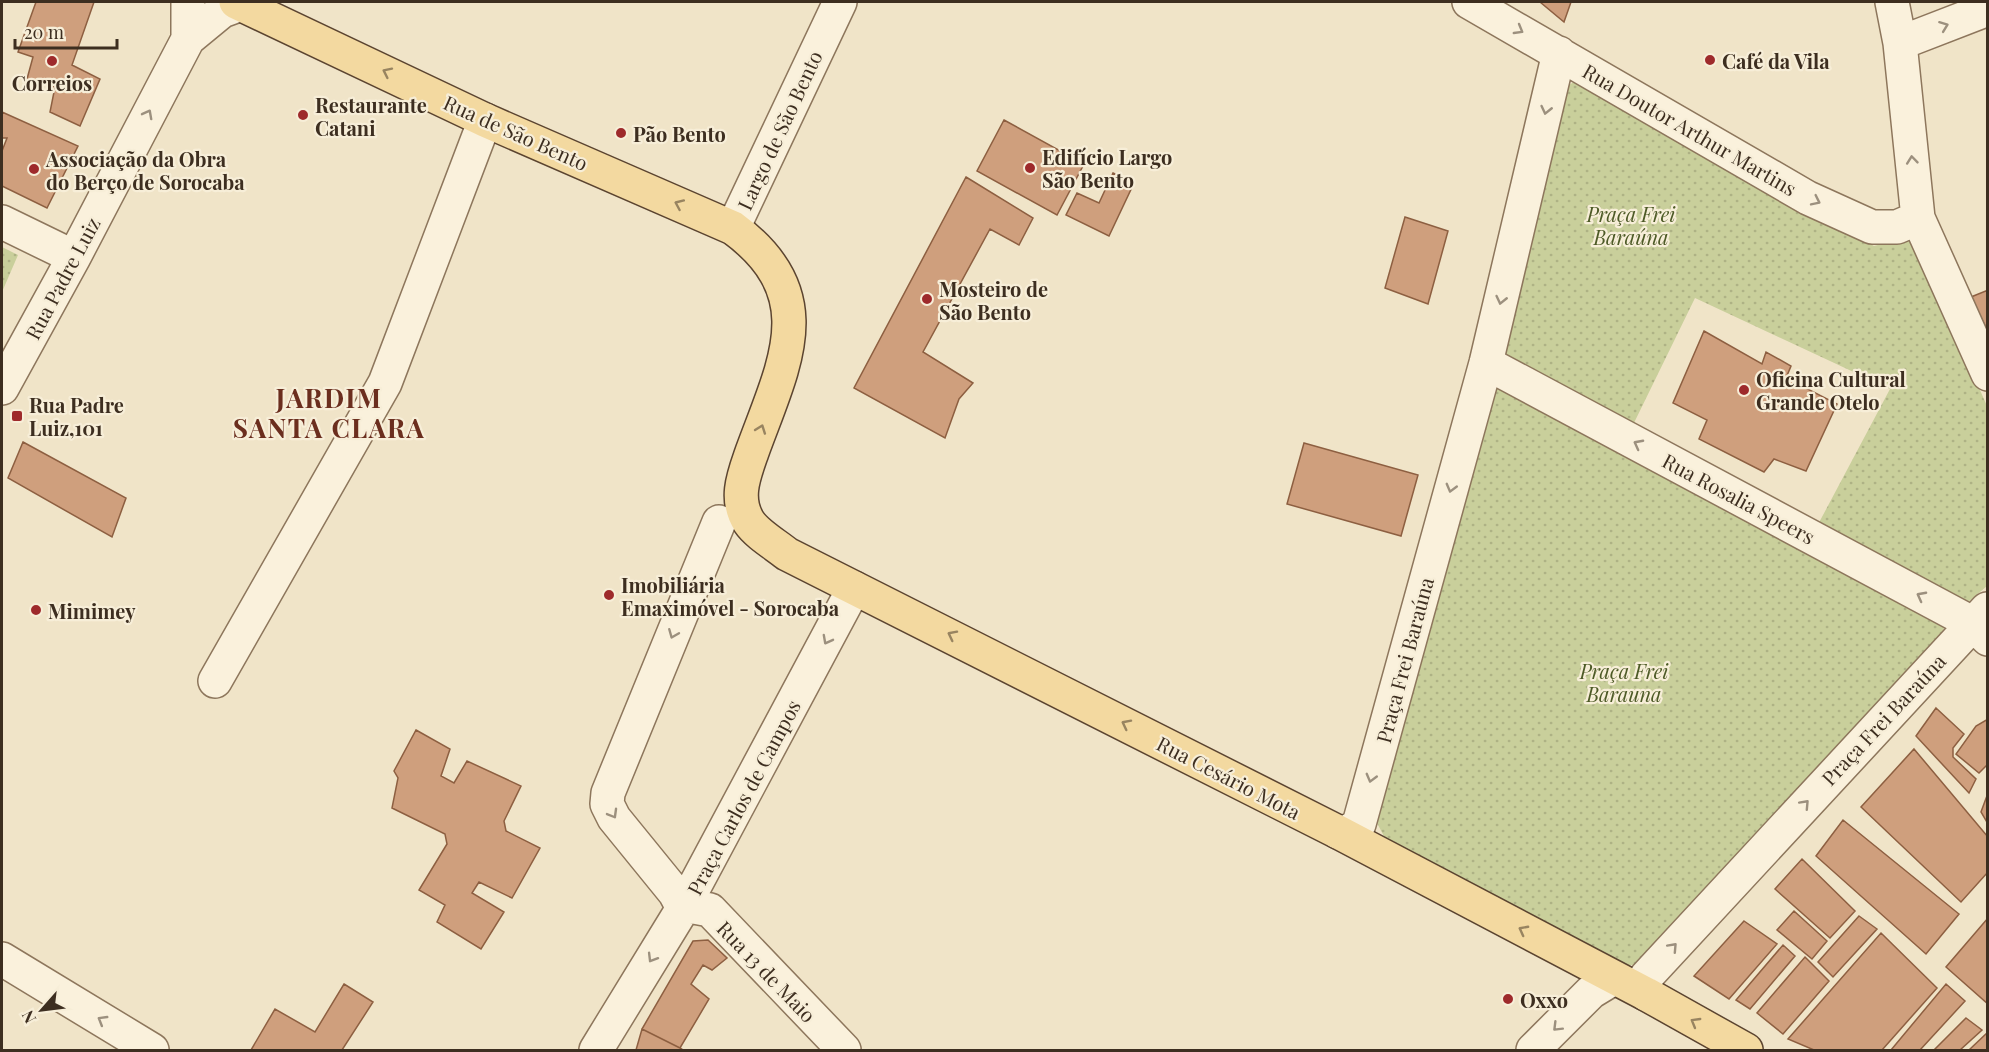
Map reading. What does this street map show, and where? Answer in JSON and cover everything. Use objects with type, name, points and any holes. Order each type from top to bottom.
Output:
[{"type":"main road","name":"Rua de São Bento","points":[[245,2],[485,120],[733,228]]},
{"type":"main road","name":"Largo de São Bento","points":[[733,228],[751,241],[774,267],[788,306],[789,330],[783,367],[741,484],[734,522]]},
{"type":"main road","name":"Rua Cesário Mota","points":[[734,522],[787,554],[918,618],[1338,832],[1646,994],[1746,1050]]},
{"type":"street","name":"Rua Padre Luiz","points":[[188,2],[188,39]]},
{"type":"street","name":"Rua Padre Luiz","points":[[2,388],[74,257],[188,39],[216,16],[245,2]]},
{"type":"street","name":"Largo de São Bento","points":[[733,228],[840,2]]},
{"type":"street","name":"Rua Doutor Arthur Martins","points":[[1469,2],[1808,198],[1872,227],[1897,227],[1918,218]]},
{"type":"street","points":[[1892,2],[1900,43],[1918,218],[1988,374]]},
{"type":"street","points":[[1900,43],[1988,9]]},
{"type":"street","name":"Praça Frei Baraúna","points":[[1338,832],[1347,833],[1359,824],[1486,363],[1559,53]]},
{"type":"street","points":[[215,681],[385,383],[485,120]]},
{"type":"street","points":[[2,222],[74,257]]},
{"type":"street","name":"Rua Rosalia Speers","points":[[1486,363],[1982,624]]},
{"type":"street","name":"Praça Carlos de Campos","points":[[683,908],[675,893],[614,818],[607,804],[612,782],[734,522]]},
{"type":"street","name":"Praça Carlos de Campos","points":[[683,908],[854,588]]},
{"type":"street","name":"Praça Frei Baraúna","points":[[1646,994],[1643,987],[1646,977],[1982,624]]},
{"type":"street","name":"Rua 13 de Maio","points":[[683,908],[694,907],[710,910],[844,1050]]},
{"type":"street","points":[[596,1050],[683,908]]},
{"type":"street","points":[[2,959],[152,1050]]},
{"type":"street","points":[[1533,1050],[1591,992],[1614,978]]},
{"type":"green space","name":"Praça Frei Baraúna","points":[[1576,81],[1874,246],[1904,238],[1916,245],[1987,406],[1987,586],[1967,603],[1814,532],[1890,389],[1695,298],[1632,427],[1504,356],[1565,87]]},
{"type":"green space","points":[[2,247],[18,255],[2,292]]},
{"type":"green space","name":"Praça Frei Barauna","points":[[1502,386],[1939,620],[1944,628],[1942,634],[1643,961],[1633,965],[1622,965],[1387,842],[1377,823],[1489,390]]},
{"type":"building","name":"Correios","points":[[36,2],[94,2],[72,65],[100,79],[80,126],[50,112],[55,87],[27,79],[33,57],[18,52]]},
{"type":"building","points":[[1540,2],[1571,2],[1564,22]]},
{"type":"building","name":"Associação da Obra do Berço de Sorocaba","points":[[2,112],[78,146],[47,208],[2,186],[2,151],[7,138],[2,138]]},
{"type":"building","name":"Edifício Largo São Bento","points":[[1004,120],[1084,164],[1057,215],[977,171]]},
{"type":"building","name":"Edifício Largo São Bento","points":[[1113,173],[1134,183],[1109,236],[1066,215],[1077,193],[1099,203]]},
{"type":"building","name":"Mosteiro de São Bento","points":[[966,177],[1033,218],[1019,245],[990,229],[923,352],[973,383],[959,399],[945,438],[854,388]]},
{"type":"building","points":[[1405,217],[1448,231],[1428,304],[1385,288]]},
{"type":"building","points":[[1988,290],[1988,332],[1971,297]]},
{"type":"building","name":"Oficina Cultural Grande Otelo","points":[[1704,331],[1762,364],[1766,352],[1791,366],[1786,378],[1837,404],[1806,471],[1774,459],[1764,472],[1699,439],[1707,420],[1673,403]]},
{"type":"building","points":[[23,442],[126,498],[112,537],[8,478]]},
{"type":"building","points":[[1304,443],[1418,475],[1401,536],[1287,504]]},
{"type":"building","points":[[1936,708],[1964,734],[1953,748],[1953,757],[1976,779],[1969,793],[1916,736]]},
{"type":"building","points":[[1988,719],[1988,764],[1979,773],[1956,754],[1976,726]]},
{"type":"building","points":[[416,730],[450,749],[441,776],[454,783],[467,761],[521,786],[504,821],[506,831],[540,848],[512,898],[479,882],[472,893],[504,912],[481,949],[437,922],[445,905],[419,890],[447,844],[445,834],[392,808],[398,778],[394,771]]},
{"type":"building","points":[[1914,749],[1988,837],[1988,872],[1961,902],[1861,807]]},
{"type":"building","points":[[1988,793],[1988,824],[1981,812]]},
{"type":"building","points":[[1843,820],[1959,914],[1926,954],[1816,856]]},
{"type":"building","points":[[1802,859],[1855,911],[1830,938],[1775,889]]},
{"type":"building","points":[[1794,911],[1827,941],[1812,959],[1777,930]]},
{"type":"building","points":[[1859,916],[1877,929],[1833,977],[1818,962]]},
{"type":"building","points":[[1988,918],[1988,1004],[1946,967]]},
{"type":"building","points":[[1744,921],[1777,944],[1729,999],[1694,976]]},
{"type":"building","points":[[1881,933],[1937,988],[1882,1050],[1814,1050],[1788,1039]]},
{"type":"building","points":[[708,940],[727,958],[712,970],[703,965],[691,984],[709,999],[680,1048],[642,1029],[693,941]]},
{"type":"building","points":[[1783,945],[1795,956],[1750,1009],[1736,1000]]},
{"type":"building","points":[[1805,957],[1829,981],[1783,1034],[1757,1013]]},
{"type":"building","points":[[344,984],[373,1002],[342,1050],[251,1050],[275,1009],[315,1032]]},
{"type":"building","points":[[1946,984],[1965,1001],[1920,1050],[1891,1050]]},
{"type":"building","points":[[1966,1018],[1982,1030],[1960,1050],[1934,1050]]},
{"type":"building","points":[[642,1029],[680,1048],[683,1050],[636,1050]]},
{"type":"building","points":[[1988,1032],[1988,1050],[1969,1050]]},
{"type":"place","name":"Café da Vila","points":[[1710,60]]},
{"type":"place","name":"Correios","points":[[52,61]]},
{"type":"place","name":"Restaurante Catani","points":[[303,115]]},
{"type":"place","name":"Pão Bento","points":[[621,133]]},
{"type":"place","name":"Edifício Largo São Bento","points":[[1030,168]]},
{"type":"place","name":"Associação da Obra do Berço de Sorocaba","points":[[34,169]]},
{"type":"place","name":"Mosteiro de São Bento","points":[[927,299]]},
{"type":"place","name":"Oficina Cultural Grande Otelo","points":[[1744,390]]},
{"type":"place","name":"Rua Padre Luiz,101","points":[[17,416]]},
{"type":"place","name":"Imobiliária Emaximóvel - Sorocaba","points":[[609,595]]},
{"type":"place","name":"Mimimey","points":[[36,610]]},
{"type":"place","name":"Oxxo","points":[[1508,999]]},
{"type":"district","name":"JARDIM SANTA CLARA","points":[[329,412]]}]
